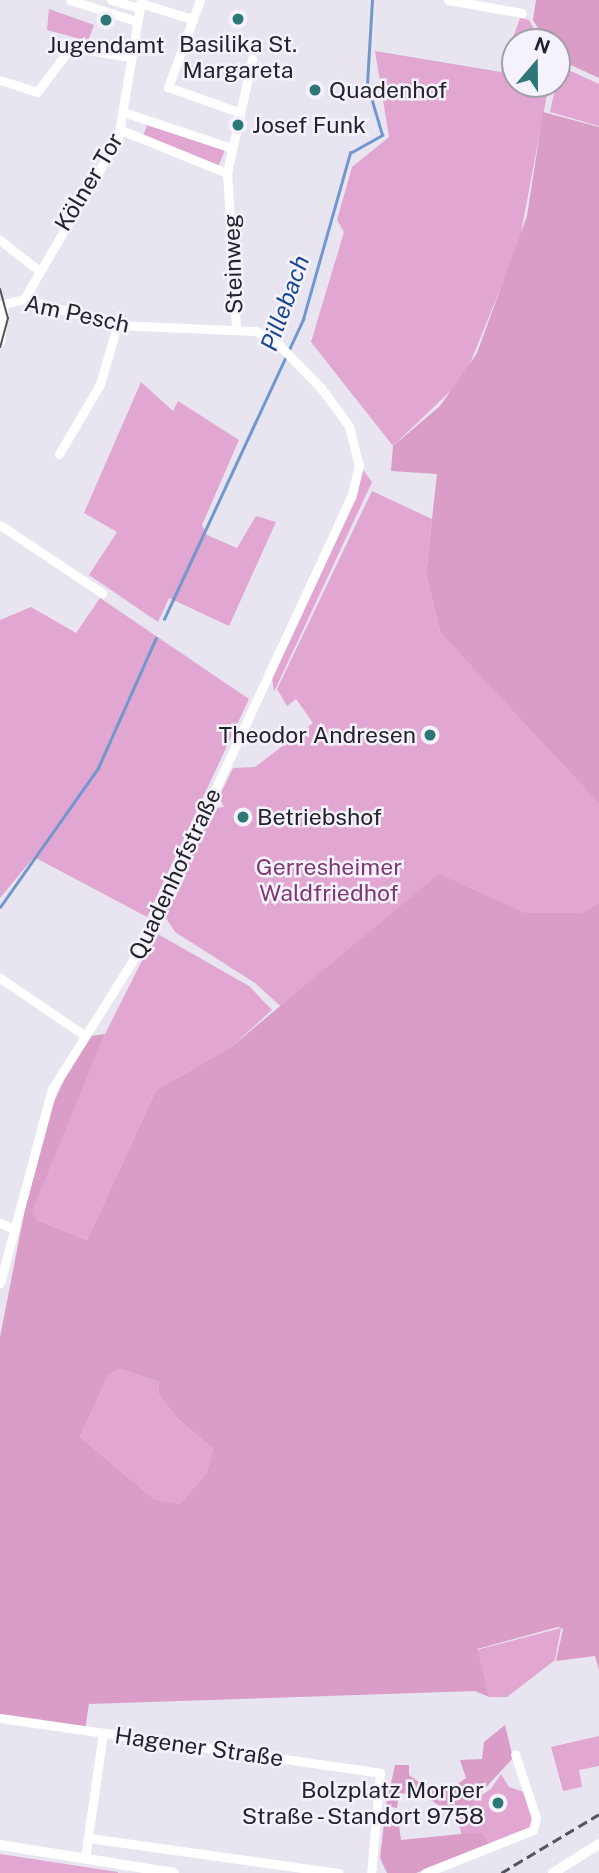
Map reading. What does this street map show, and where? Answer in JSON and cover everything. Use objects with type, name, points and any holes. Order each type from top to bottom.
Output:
[{"type":"main road","points":[[553,1873],[599,1844]]},
{"type":"main road","points":[[0,1845],[174,1873]]},
{"type":"street","points":[[200,0],[168,88],[236,111]]},
{"type":"street","points":[[448,0],[522,13]]},
{"type":"street","points":[[73,2],[113,8],[140,4],[192,19]]},
{"type":"street","name":"Kölner Tor","points":[[24,299],[38,270],[121,130],[126,113],[129,57],[140,4]]},
{"type":"street","points":[[123,18],[128,5]]},
{"type":"street","points":[[113,8],[123,18],[136,21]]},
{"type":"street","points":[[0,80],[37,92],[68,47],[129,57]]},
{"type":"street","name":"Steinweg","points":[[252,59],[236,111],[227,173],[236,327],[279,345],[291,355],[345,421],[359,466]]},
{"type":"street","points":[[126,113],[229,147]]},
{"type":"street","points":[[121,130],[227,173]]},
{"type":"street","points":[[0,240],[38,270]]},
{"type":"street","name":"Am Pesch","points":[[2,305],[24,299],[117,326],[236,327]]},
{"type":"street","points":[[0,342],[2,305]]},
{"type":"street","points":[[59,454],[100,384],[117,326]]},
{"type":"street","name":"Quadenhofstraße","points":[[0,1283],[49,1095],[149,932],[359,466]]},
{"type":"street","points":[[0,525],[102,593]]},
{"type":"street","points":[[0,978],[84,1035]]},
{"type":"street","points":[[0,1223],[14,1228]]},
{"type":"street","name":"Hagener Straße","points":[[0,1718],[380,1773],[371,1873]]},
{"type":"street","points":[[85,1858],[103,1733]]},
{"type":"street","points":[[425,1873],[533,1830],[536,1818],[515,1754]]},
{"type":"street","points":[[89,1838],[339,1873]]},
{"type":"green space","points":[[49,9],[94,25],[88,41],[47,30]]},
{"type":"green space","points":[[520,18],[529,20],[534,28],[516,28]]},
{"type":"green space","points":[[375,51],[501,72],[501,98],[546,98],[519,243],[464,378],[393,446],[311,342],[344,232],[337,220],[352,167],[389,137]]},
{"type":"green space","points":[[571,71],[599,84],[599,126],[550,112],[553,98],[571,98]]},
{"type":"green space","points":[[147,125],[225,150],[218,167],[143,136]]},
{"type":"green space","points":[[141,382],[173,411],[178,401],[239,440],[202,525],[207,535],[237,548],[256,516],[276,522],[229,626],[169,598],[158,622],[89,575],[117,532],[84,513]]},
{"type":"green space","points":[[363,470],[372,482],[274,692],[272,677]]},
{"type":"green space","name":"Gerresheimer Waldfriedhof","points":[[372,491],[432,519],[426,574],[440,632],[599,798],[599,1297],[255,983],[175,932],[164,915],[214,808],[224,807],[219,797],[233,768],[255,767],[313,723],[296,699],[287,706],[277,689]]},
{"type":"green space","points":[[100,598],[249,699],[147,917],[34,857],[0,898],[0,620],[31,607],[76,633]]},
{"type":"green space","points":[[156,933],[249,986],[272,1010],[231,1047],[156,1090],[87,1240],[37,1220],[31,1211],[105,1034]]},
{"type":"green space","points":[[120,1369],[159,1382],[158,1394],[177,1418],[213,1449],[206,1474],[179,1504],[154,1499],[80,1437],[109,1374]]},
{"type":"green space","points":[[561,1628],[555,1660],[507,1697],[489,1697],[476,1650]]},
{"type":"green space","points":[[599,1736],[599,1766],[579,1770],[582,1787],[563,1791],[551,1747]]},
{"type":"green space","points":[[501,1774],[509,1787],[524,1792],[533,1821],[528,1829],[491,1845],[481,1832],[462,1837],[456,1812],[491,1789]]},
{"type":"green space","points":[[0,1854],[118,1872],[118,1873],[0,1873]]},
{"type":"shaded area","points":[[536,0],[599,0],[599,78],[571,65],[571,28],[538,28],[533,20]]},
{"type":"shaded area","points":[[543,112],[599,127],[599,803],[440,632],[426,574],[437,474],[391,471],[393,446],[440,406],[477,353],[527,216]]},
{"type":"shaded area","points":[[439,874],[525,913],[583,913],[599,903],[599,1670],[595,1656],[556,1661],[563,1629],[558,1627],[477,1649],[489,1697],[475,1691],[89,1704],[85,1730],[0,1717],[0,1337],[25,1209],[54,1102],[72,1063],[91,1036],[105,1034],[32,1211],[37,1220],[87,1240],[156,1090],[231,1047]],"holes":[[[120,1369],[159,1382],[158,1394],[177,1418],[213,1449],[206,1474],[179,1504],[154,1499],[80,1437],[109,1374]]]},
{"type":"shaded area","points":[[505,1725],[513,1758],[466,1809],[448,1811],[424,1796],[399,1793],[397,1808],[386,1806],[395,1765],[409,1765],[409,1775],[426,1787],[451,1789],[466,1778],[460,1760],[482,1759],[484,1742]]},
{"type":"shaded area","points":[[385,1814],[398,1818],[401,1840],[481,1832],[491,1845],[416,1873],[387,1873],[380,1858]]},
{"type":"waterway","name":"Pillebach","points":[[164,619],[303,319],[350,153],[382,135],[367,84],[372,0]]},
{"type":"waterway","name":"Pillebach","points":[[0,907],[98,768],[156,638]]},
{"type":"tram line","points":[[0,289],[8,318],[0,347]]},
{"type":"railway","points":[[501,1873],[599,1814]]},
{"type":"place","name":"Basilika St. Margareta","points":[[238,19]]},
{"type":"place","name":"Jugendamt","points":[[106,20]]},
{"type":"place","name":"Quadenhof","points":[[315,90]]},
{"type":"place","name":"Josef Funk","points":[[238,125]]},
{"type":"place","name":"Theodor Andresen","points":[[430,735]]},
{"type":"place","name":"Betriebshof","points":[[243,817]]},
{"type":"place","name":"Bolzplatz Morper Straße - Standort 9758","points":[[498,1803]]}]
